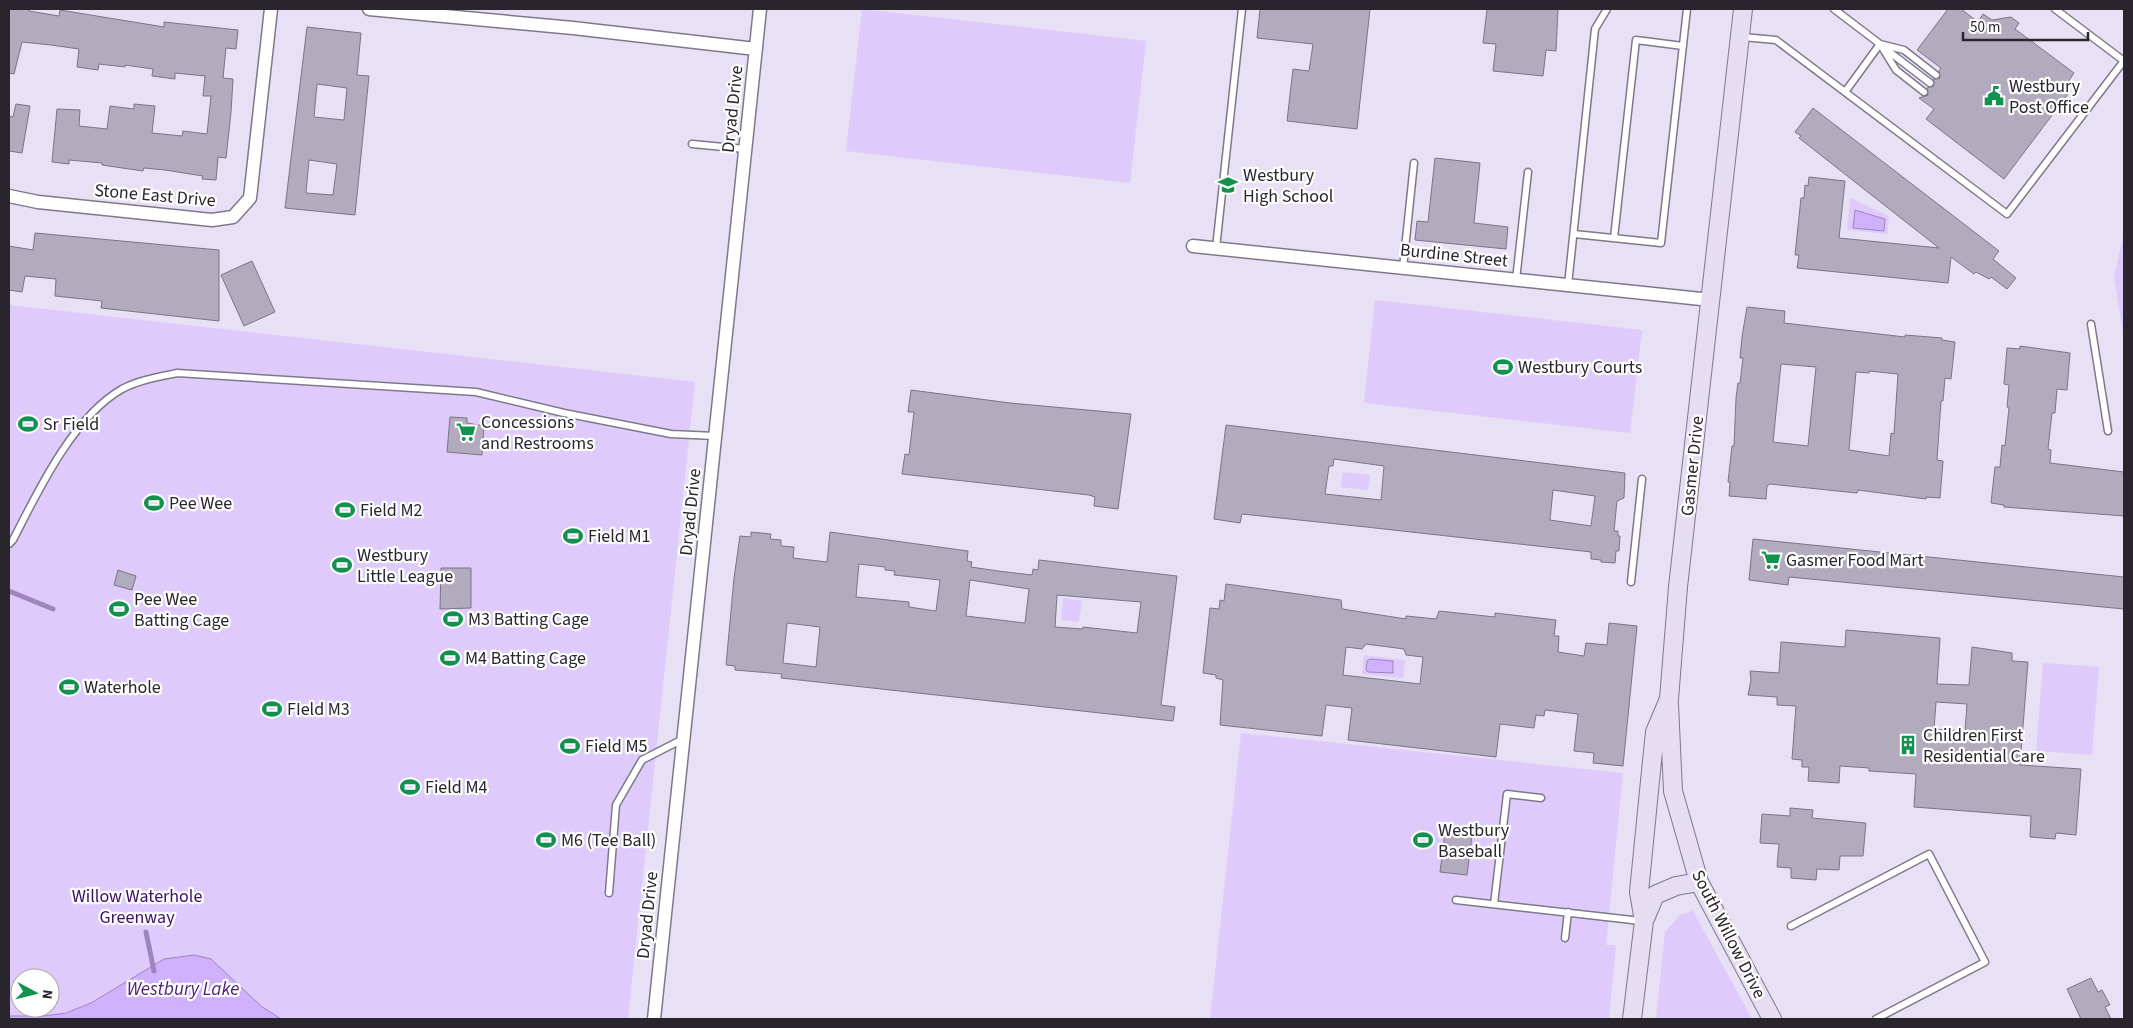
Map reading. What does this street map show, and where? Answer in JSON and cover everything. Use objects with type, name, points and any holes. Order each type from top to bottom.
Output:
[{"type":"street","name":"Stone East Drive","points":[[9,196],[38,202],[212,220],[233,217],[250,198],[271,9]]},
{"type":"street","points":[[369,9],[572,28],[756,49]]},
{"type":"street","name":"Dryad Drive","points":[[654,1019],[760,9]]},
{"type":"street","name":"Gasmer Drive","points":[[1644,921],[1639,892],[1655,732],[1669,699],[1676,613],[1743,9]]},
{"type":"street","name":"Burdine Street","points":[[1193,246],[1710,300]]},
{"type":"street","name":"South Willow Drive","points":[[1669,699],[1673,791],[1699,882],[1772,1019]]},
{"type":"street","name":"Gasmer Drive","points":[[1632,1019],[1644,921],[1655,895],[1676,886],[1699,882]]},
{"type":"lane","points":[[1216,248],[1242,9]]},
{"type":"lane","points":[[1568,285],[1595,29],[1607,9]]},
{"type":"lane","points":[[1574,234],[1661,243],[1687,9]]},
{"type":"lane","points":[[1834,9],[1930,83]]},
{"type":"lane","points":[[1740,36],[1776,40],[2007,214],[2124,62],[2055,9]]},
{"type":"lane","points":[[1614,238],[1636,40],[1683,46]]},
{"type":"lane","points":[[1844,92],[1880,44]]},
{"type":"lane","points":[[1880,44],[1904,50],[1936,75]]},
{"type":"lane","points":[[1880,44],[1896,70],[1924,92]]},
{"type":"lane","points":[[692,144],[745,149]]},
{"type":"lane","points":[[1403,268],[1414,163]]},
{"type":"lane","points":[[1516,280],[1528,172]]},
{"type":"lane","points":[[2091,324],[2108,431]]},
{"type":"lane","points":[[9,544],[13,540],[35,496],[82,422],[100,405],[122,389],[148,379],[177,373],[476,392],[564,413],[671,434],[715,436]]},
{"type":"lane","points":[[1631,582],[1642,479]]},
{"type":"lane","points":[[609,893],[616,805],[642,760],[683,739]]},
{"type":"lane","points":[[1494,904],[1507,794],[1542,798]]},
{"type":"lane","points":[[1791,926],[1929,854],[1985,962],[1876,1019]]},
{"type":"lane","points":[[1456,900],[1644,921]]},
{"type":"lane","points":[[1565,938],[1568,912]]},
{"type":"green space","points":[[862,9],[1146,41],[1130,183],[846,151]]},
{"type":"green space","points":[[1850,198],[1889,216],[1887,234],[1847,230]]},
{"type":"green space","points":[[2124,233],[2124,339],[2114,277]]},
{"type":"green space","name":"Westbury Courts","points":[[1375,300],[1642,330],[1630,433],[1364,403]]},
{"type":"green space","name":"Westbury Little League","points":[[9,305],[695,382],[628,1019],[9,1019]]},
{"type":"green space","points":[[1343,472],[1370,475],[1368,490],[1341,487]]},
{"type":"green space","points":[[1063,598],[1082,601],[1079,622],[1061,620]]},
{"type":"green space","points":[[1364,655],[1405,660],[1403,678],[1362,674]]},
{"type":"green space","points":[[2043,663],[2099,667],[2092,755],[2036,751]]},
{"type":"green space","name":"Westbury Baseball","points":[[1241,733],[1623,773],[1606,945],[1616,945],[1609,1019],[1210,1019]]},
{"type":"green space","points":[[1693,911],[1752,1019],[1656,1019],[1665,932],[1680,915]]},
{"type":"water","points":[[1855,210],[1885,219],[1884,231],[1853,228]]},
{"type":"water","points":[[1370,659],[1393,661],[1393,673],[1368,672],[1366,670],[1367,661]]},
{"type":"water","name":"Westbury Lake","points":[[194,955],[211,959],[261,1006],[281,1019],[9,1019],[9,1016],[10,1018],[60,1018],[60,1014],[91,1003],[164,959]]},
{"type":"building","points":[[9,9],[30,9],[29,11],[59,16],[60,10],[164,27],[164,22],[238,30],[236,49],[226,48],[223,78],[233,79],[231,112],[226,158],[218,157],[216,180],[202,179],[203,176],[165,170],[144,168],[143,171],[102,165],[102,163],[69,160],[69,164],[52,162],[57,109],[80,110],[79,126],[107,129],[110,106],[134,109],[134,104],[155,106],[152,133],[182,136],[183,131],[207,134],[211,96],[203,96],[205,76],[175,73],[175,79],[152,76],[153,69],[125,65],[125,67],[99,64],[98,70],[77,67],[79,49],[51,45],[22,42],[14,74],[9,73]]},
{"type":"building","points":[[1260,9],[1370,9],[1357,129],[1287,121],[1293,69],[1309,71],[1313,44],[1257,38]]},
{"type":"building","points":[[1487,9],[1558,9],[1556,51],[1546,50],[1543,76],[1493,71],[1496,44],[1483,43]]},
{"type":"building","name":"Westbury Post Office","points":[[1948,9],[1961,9],[1978,22],[1983,14],[1992,20],[2011,17],[2019,23],[2015,29],[2074,73],[2063,89],[2068,94],[2004,179],[1926,119],[1934,109],[1919,98],[1928,95],[1927,88],[1934,86],[1933,79],[1940,78],[1939,71],[1941,68],[1917,50]]},
{"type":"building","points":[[307,27],[361,33],[357,75],[369,76],[355,215],[285,208]],"holes":[[[317,84],[347,88],[344,120],[314,117]],[[309,160],[337,164],[333,195],[306,193]]]},
{"type":"building","points":[[16,104],[30,106],[22,153],[9,151],[9,116],[13,117]]},
{"type":"building","points":[[1813,108],[1999,251],[1993,259],[2016,278],[2007,289],[1991,277],[1989,279],[1976,272],[1974,274],[1951,257],[1948,283],[1797,268],[1799,255],[1795,255],[1801,198],[1804,198],[1805,185],[1808,186],[1809,177],[1845,181],[1839,238],[1939,248],[1799,138],[1801,136],[1795,132]]},
{"type":"building","points":[[1435,158],[1480,163],[1474,223],[1508,227],[1506,249],[1415,240],[1417,221],[1428,222]]},
{"type":"building","points":[[35,233],[219,250],[219,321],[101,308],[102,301],[55,296],[56,279],[25,276],[22,292],[9,290],[9,246],[33,250]]},
{"type":"building","points":[[252,261],[275,312],[244,326],[221,275]]},
{"type":"building","points":[[1747,307],[1785,311],[1784,323],[1905,337],[1905,335],[1942,338],[1942,340],[1955,342],[1951,379],[1945,378],[1943,401],[1941,401],[1937,460],[1943,461],[1940,498],[1926,497],[1926,499],[1858,490],[1857,493],[1770,484],[1767,486],[1766,499],[1729,496],[1730,482],[1728,482],[1732,446],[1734,446],[1736,398],[1743,358],[1740,358]],"holes":[[[1781,364],[1816,367],[1808,446],[1773,442]],[[1869,371],[1898,374],[1894,434],[1891,433],[1889,456],[1849,450],[1856,372],[1869,373]]]},
{"type":"building","points":[[2020,346],[2070,353],[2067,390],[2057,389],[2055,413],[2052,413],[2048,449],[2051,450],[2050,463],[2124,472],[2124,516],[2004,507],[2004,505],[1991,503],[1995,467],[2000,467],[2002,445],[2005,446],[2009,408],[2007,407],[2009,385],[2004,384],[2007,348],[2020,349]]},
{"type":"building","points":[[911,390],[1010,403],[1131,414],[1118,509],[1094,506],[1095,497],[1089,495],[902,474],[905,454],[909,455],[914,412],[908,412]]},
{"type":"building","name":"Concessions and Restrooms","points":[[450,417],[467,418],[467,423],[484,426],[482,455],[447,452]]},
{"type":"building","points":[[1226,425],[1625,473],[1624,498],[1617,501],[1614,531],[1618,531],[1618,536],[1620,536],[1619,551],[1616,551],[1615,563],[1591,559],[1591,552],[1366,527],[1242,514],[1240,523],[1214,519]],"holes":[[[1334,459],[1384,466],[1381,500],[1325,494],[1329,466],[1333,466]],[[1553,490],[1595,496],[1591,526],[1550,520]]]},
{"type":"building","points":[[751,532],[771,534],[770,539],[781,540],[781,546],[794,547],[793,558],[827,562],[830,532],[968,551],[967,561],[972,562],[971,567],[998,571],[1032,575],[1033,569],[1038,570],[1039,560],[1177,576],[1161,705],[1175,707],[1173,721],[781,678],[782,674],[735,670],[735,666],[726,665],[734,578],[740,536],[751,537]],"holes":[[[859,564],[885,567],[885,570],[895,571],[894,575],[940,580],[936,611],[909,607],[909,602],[856,597]],[[970,580],[1029,589],[1025,623],[966,616]],[[1057,595],[1141,602],[1137,633],[1083,627],[1083,629],[1055,627]],[[787,623],[820,627],[816,667],[783,663]]]},
{"type":"building","points":[[1753,539],[2124,577],[2124,609],[1789,577],[1788,585],[1749,580]]},
{"type":"building","points":[[441,568],[471,568],[471,608],[440,609]]},
{"type":"building","points":[[118,570],[136,576],[132,590],[114,585]]},
{"type":"building","points":[[1226,584],[1341,600],[1342,609],[1406,619],[1406,616],[1436,619],[1439,611],[1495,617],[1495,613],[1556,620],[1554,636],[1559,636],[1558,652],[1584,656],[1586,643],[1607,645],[1609,623],[1637,626],[1623,766],[1593,763],[1594,753],[1574,751],[1578,714],[1545,710],[1544,716],[1536,715],[1534,728],[1500,724],[1496,757],[1348,740],[1352,708],[1326,705],[1322,736],[1220,725],[1223,680],[1216,678],[1216,675],[1203,673],[1210,608],[1219,609],[1220,600],[1224,601]],"holes":[[[1366,644],[1404,649],[1406,655],[1423,657],[1420,684],[1343,675],[1346,647],[1362,649]]]},
{"type":"building","name":"Children First Residential Care","points":[[1846,630],[1940,638],[1937,684],[1969,685],[1972,647],[2012,653],[2012,661],[2028,662],[2020,765],[2081,769],[2076,835],[2056,833],[2055,839],[2030,837],[2031,816],[1914,807],[1916,774],[1869,771],[1869,768],[1840,766],[1839,783],[1808,781],[1809,767],[1802,767],[1802,760],[1792,759],[1796,706],[1777,705],[1777,697],[1748,695],[1751,680],[1750,671],[1779,673],[1781,642],[1845,647]],"holes":[[[1936,702],[1967,704],[1965,731],[1934,729]]]},
{"type":"building","points":[[1790,808],[1813,810],[1812,818],[1866,823],[1863,856],[1840,856],[1839,870],[1817,869],[1816,880],[1791,878],[1791,868],[1777,867],[1779,844],[1760,843],[1762,814],[1790,816]]},
{"type":"building","points":[[1445,833],[1472,835],[1467,875],[1440,872]]},
{"type":"building","points":[[2091,978],[2098,992],[2102,990],[2110,1005],[2105,1007],[2111,1019],[2081,1019],[2067,989]]},
{"type":"waterway","points":[[9,591],[53,609]]},
{"type":"waterway","points":[[146,932],[154,971]]},
{"type":"place","name":"Westbury Post Office","points":[[1994,96]]},
{"type":"place","name":"Westbury High School","points":[[1228,185]]},
{"type":"place","name":"Westbury Courts","points":[[1503,367]]},
{"type":"place","name":"Sr Field","points":[[28,424]]},
{"type":"place","name":"Concessions and Restrooms","points":[[466,432]]},
{"type":"place","name":"Pee Wee","points":[[154,503]]},
{"type":"place","name":"Field M2","points":[[345,510]]},
{"type":"place","name":"Field M1","points":[[573,536]]},
{"type":"place","name":"Gasmer Food Mart","points":[[1771,560]]},
{"type":"place","name":"Westbury Little League","points":[[342,565]]},
{"type":"place","name":"Pee Wee Batting Cage","points":[[119,609]]},
{"type":"place","name":"M3 Batting Cage","points":[[453,619]]},
{"type":"place","name":"M4 Batting Cage","points":[[450,658]]},
{"type":"place","name":"Waterhole","points":[[69,687]]},
{"type":"place","name":"FIeld M3","points":[[272,709]]},
{"type":"place","name":"Children First Residential Care","points":[[1908,745]]},
{"type":"place","name":"Field M5","points":[[570,746]]},
{"type":"place","name":"Field M4","points":[[410,787]]},
{"type":"place","name":"M6 (Tee Ball)","points":[[546,840]]},
{"type":"place","name":"Westbury Baseball","points":[[1423,840]]},
{"type":"park label","name":"Willow Waterhole Greenway","points":[[137,906]]}]
